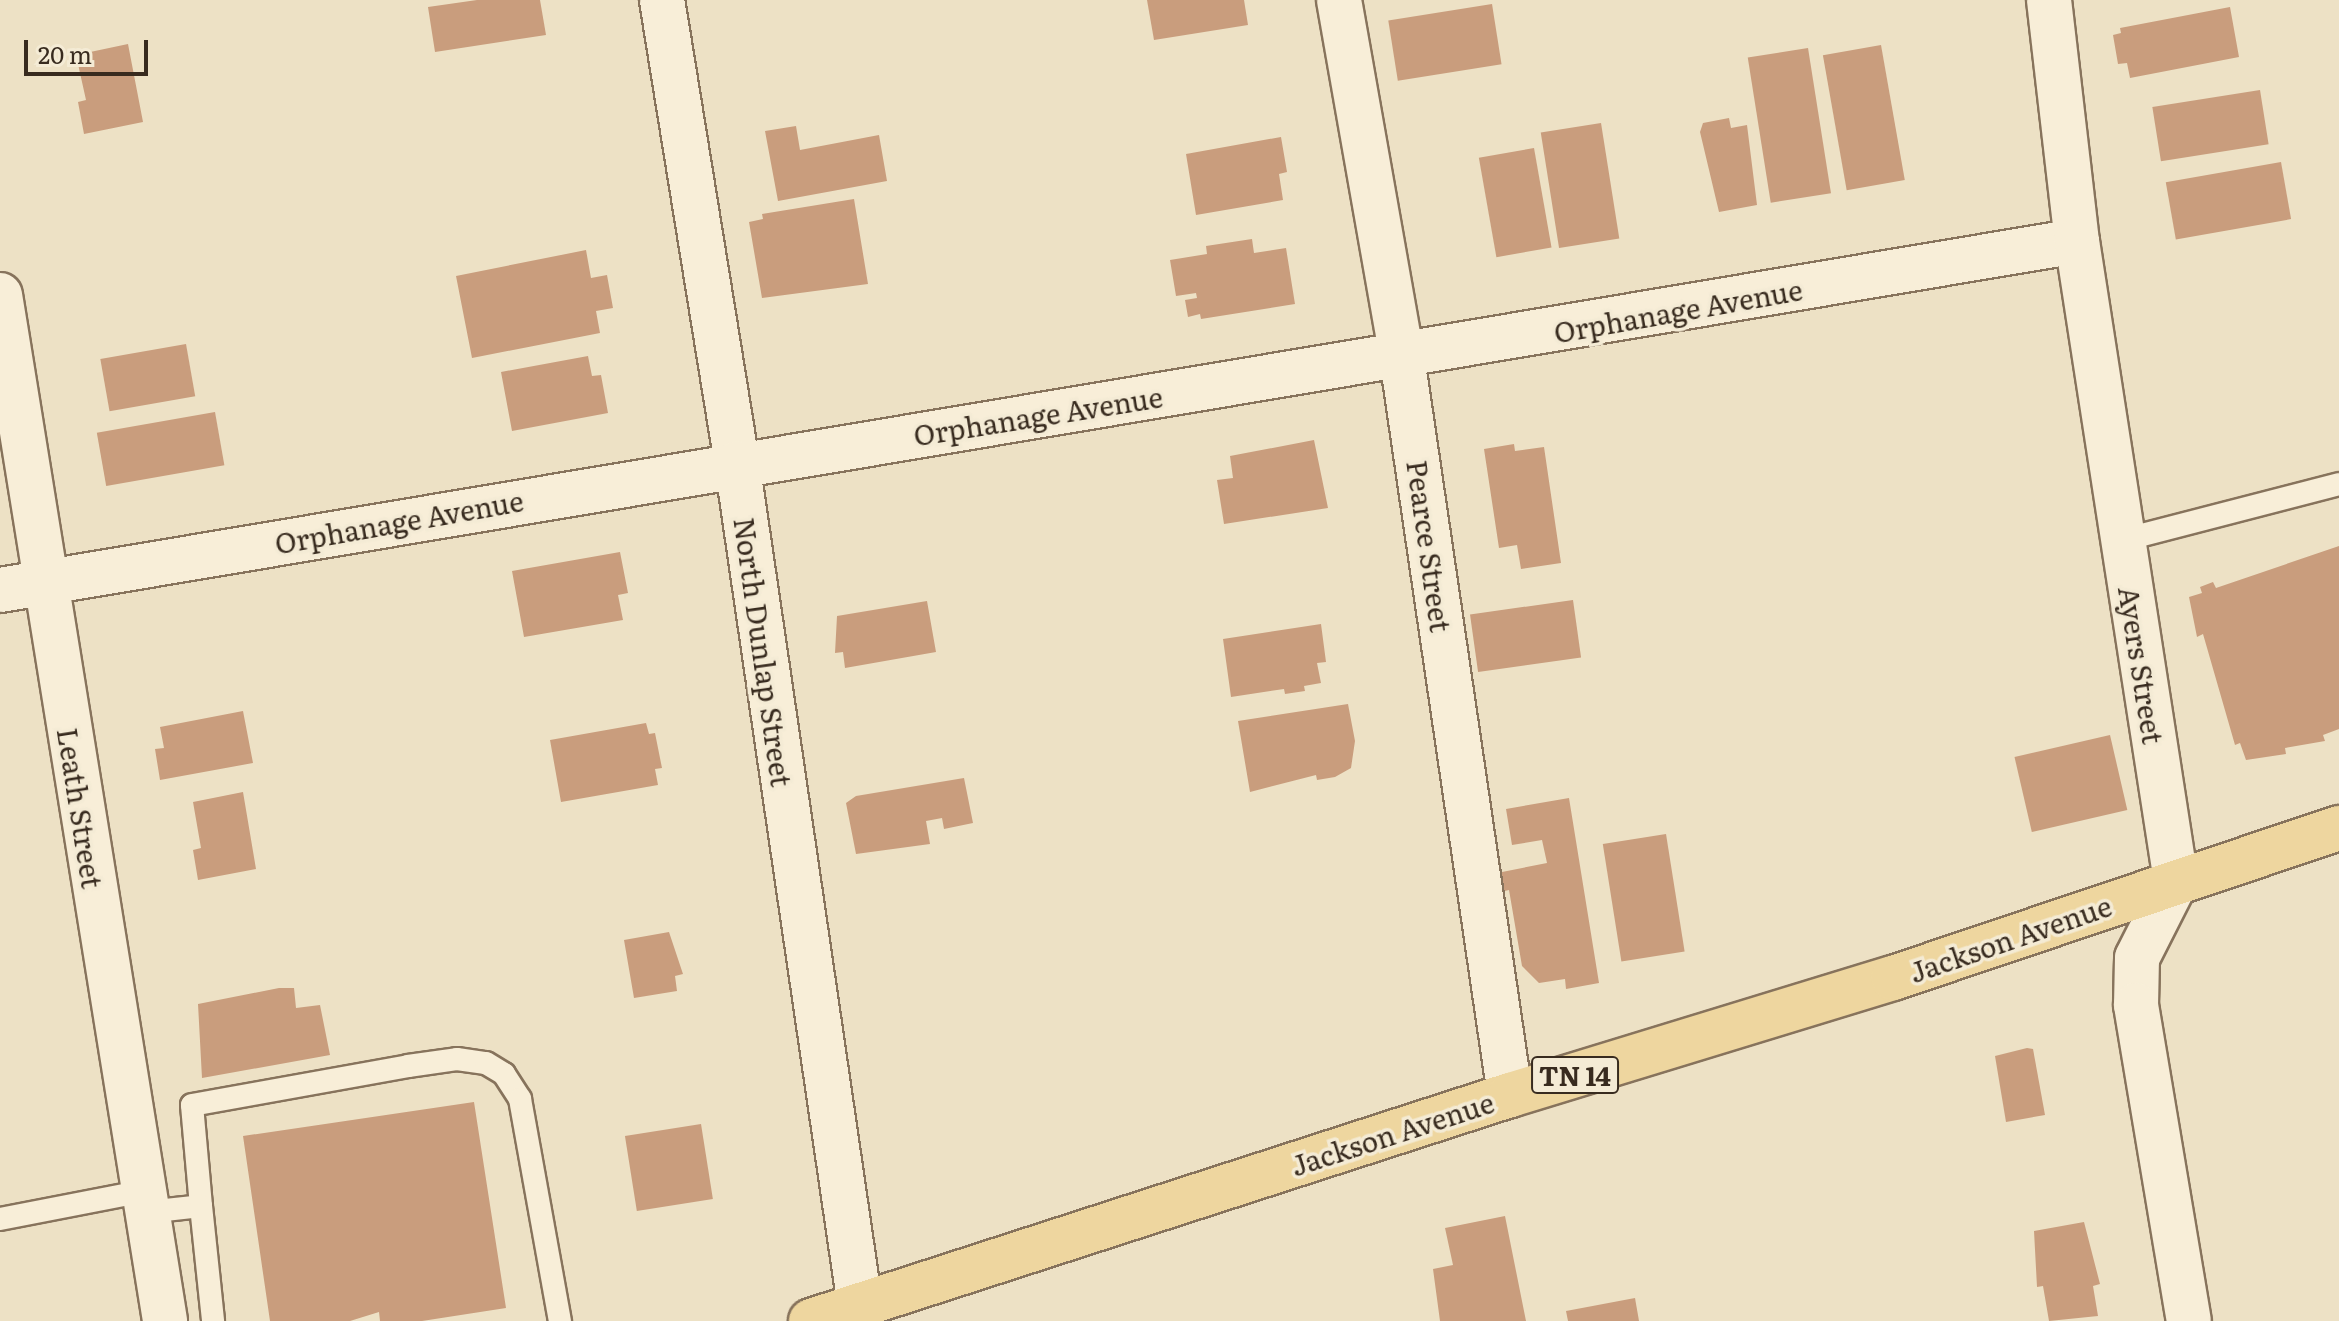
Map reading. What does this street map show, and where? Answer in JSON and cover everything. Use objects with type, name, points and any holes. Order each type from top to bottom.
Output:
[{"type":"main road","name":"Jackson Avenue","points":[[811,1321],[1510,1095],[1893,978],[2339,828]]},
{"type":"street","name":"North Dunlap Street","points":[[662,0],[737,463],[860,1305]]},
{"type":"street","name":"Pearce Street","points":[[1339,0],[1402,358],[1510,1095]]},
{"type":"street","name":"Ayers Street","points":[[2049,0],[2077,241],[2176,881]]},
{"type":"street","name":"Orphanage Avenue","points":[[0,590],[737,463],[1402,358],[2077,241]]},
{"type":"street","name":"Leath Street","points":[[0,295],[165,1321]]},
{"type":"street","points":[[2176,881],[2137,958],[2136,1005],[2189,1321]]},
{"type":"lane","points":[[2123,540],[2339,484]]},
{"type":"lane","points":[[213,1321],[192,1105],[433,1062],[486,1063],[504,1074],[520,1099],[554,1319]]},
{"type":"lane","points":[[0,1219],[145,1202],[201,1206]]},
{"type":"building","points":[[477,0],[540,0],[546,35],[435,52],[428,7]]},
{"type":"building","points":[[1147,0],[1244,0],[1248,25],[1154,40]]},
{"type":"building","points":[[1492,4],[1502,64],[1398,81],[1388,20]]},
{"type":"building","points":[[2230,7],[2239,57],[2130,78],[2127,63],[2118,64],[2113,35],[2121,33],[2120,28]]},
{"type":"building","points":[[128,44],[143,122],[84,134],[78,102],[86,100],[76,55]]},
{"type":"building","points":[[1881,45],[1905,180],[1847,190],[1823,55]]},
{"type":"building","points":[[1808,48],[1831,193],[1771,203],[1748,58]]},
{"type":"building","points":[[2260,90],[2269,144],[2161,161],[2152,107]]},
{"type":"building","points":[[1729,118],[1731,128],[1747,125],[1757,205],[1719,212],[1700,132],[1703,123]]},
{"type":"building","points":[[1601,123],[1619,239],[1559,248],[1541,133]]},
{"type":"building","points":[[796,126],[800,150],[879,135],[887,181],[778,201],[765,131]]},
{"type":"building","points":[[1281,137],[1287,172],[1279,174],[1283,200],[1196,215],[1186,154]]},
{"type":"building","points":[[1534,148],[1552,247],[1496,257],[1479,158]]},
{"type":"building","points":[[2281,162],[2291,219],[2176,239],[2166,182]]},
{"type":"building","points":[[854,199],[868,284],[762,298],[749,222],[763,219],[762,214]]},
{"type":"building","points":[[1252,239],[1254,253],[1286,248],[1295,304],[1201,319],[1200,314],[1188,317],[1185,300],[1197,298],[1196,293],[1176,296],[1170,260],[1207,254],[1206,246]]},
{"type":"building","points":[[586,250],[591,278],[607,275],[613,308],[596,311],[600,333],[472,358],[456,276]]},
{"type":"building","points":[[186,344],[195,396],[110,411],[100,359]]},
{"type":"building","points":[[588,356],[592,376],[601,375],[608,413],[512,431],[501,372]]},
{"type":"building","points":[[215,412],[224,465],[106,486],[97,433]]},
{"type":"building","points":[[1314,440],[1328,508],[1224,524],[1217,480],[1233,478],[1230,456]]},
{"type":"building","points":[[1514,444],[1515,451],[1544,447],[1561,563],[1521,569],[1517,545],[1499,548],[1484,449]]},
{"type":"building","points":[[2339,546],[2339,729],[2323,735],[2325,741],[2285,748],[2286,754],[2246,760],[2240,743],[2235,745],[2203,634],[2197,637],[2189,597],[2202,593],[2200,587],[2213,582],[2216,588]]},
{"type":"building","points":[[620,552],[628,593],[618,595],[623,620],[524,637],[512,571]]},
{"type":"building","points":[[1573,600],[1581,657],[1478,672],[1470,614]]},
{"type":"building","points":[[927,601],[936,652],[845,668],[843,652],[835,653],[837,616]]},
{"type":"building","points":[[1321,624],[1326,662],[1317,663],[1321,683],[1304,686],[1305,691],[1285,694],[1284,689],[1231,697],[1223,639]]},
{"type":"building","points":[[1348,704],[1355,741],[1351,768],[1335,777],[1317,780],[1316,775],[1250,792],[1238,721]]},
{"type":"building","points":[[243,711],[253,763],[160,780],[155,749],[164,748],[160,727]]},
{"type":"building","points":[[646,723],[649,734],[655,733],[662,768],[655,769],[658,785],[561,802],[550,740]]},
{"type":"building","points":[[2110,735],[2127,810],[2032,832],[2015,757]]},
{"type":"building","points":[[964,778],[973,823],[944,829],[942,818],[926,821],[930,844],[856,854],[846,803],[856,796]]},
{"type":"building","points":[[243,792],[256,869],[198,880],[193,850],[201,848],[193,802]]},
{"type":"building","points":[[1569,798],[1599,983],[1566,989],[1565,979],[1539,983],[1522,966],[1509,890],[1500,892],[1497,873],[1547,863],[1542,840],[1512,845],[1506,809]]},
{"type":"building","points":[[1666,834],[1685,952],[1621,962],[1603,844]]},
{"type":"building","points":[[669,932],[683,974],[675,976],[677,991],[634,998],[624,940]]},
{"type":"building","points":[[279,988],[294,988],[296,1008],[320,1005],[330,1055],[202,1078],[198,1004]]},
{"type":"building","points":[[2033,1049],[2045,1115],[2006,1122],[1995,1056]]},
{"type":"building","points":[[474,1102],[506,1308],[422,1321],[380,1321],[379,1312],[350,1321],[270,1321],[243,1136]]},
{"type":"building","points":[[701,1124],[713,1199],[637,1211],[625,1136]]},
{"type":"building","points":[[1505,1216],[1526,1321],[1440,1321],[1433,1269],[1453,1265],[1445,1228]]},
{"type":"building","points":[[2084,1222],[2100,1284],[2093,1286],[2098,1316],[2049,1321],[2043,1286],[2037,1287],[2034,1231]]},
{"type":"building","points":[[1635,1298],[1639,1321],[1568,1321],[1566,1311]]}]
